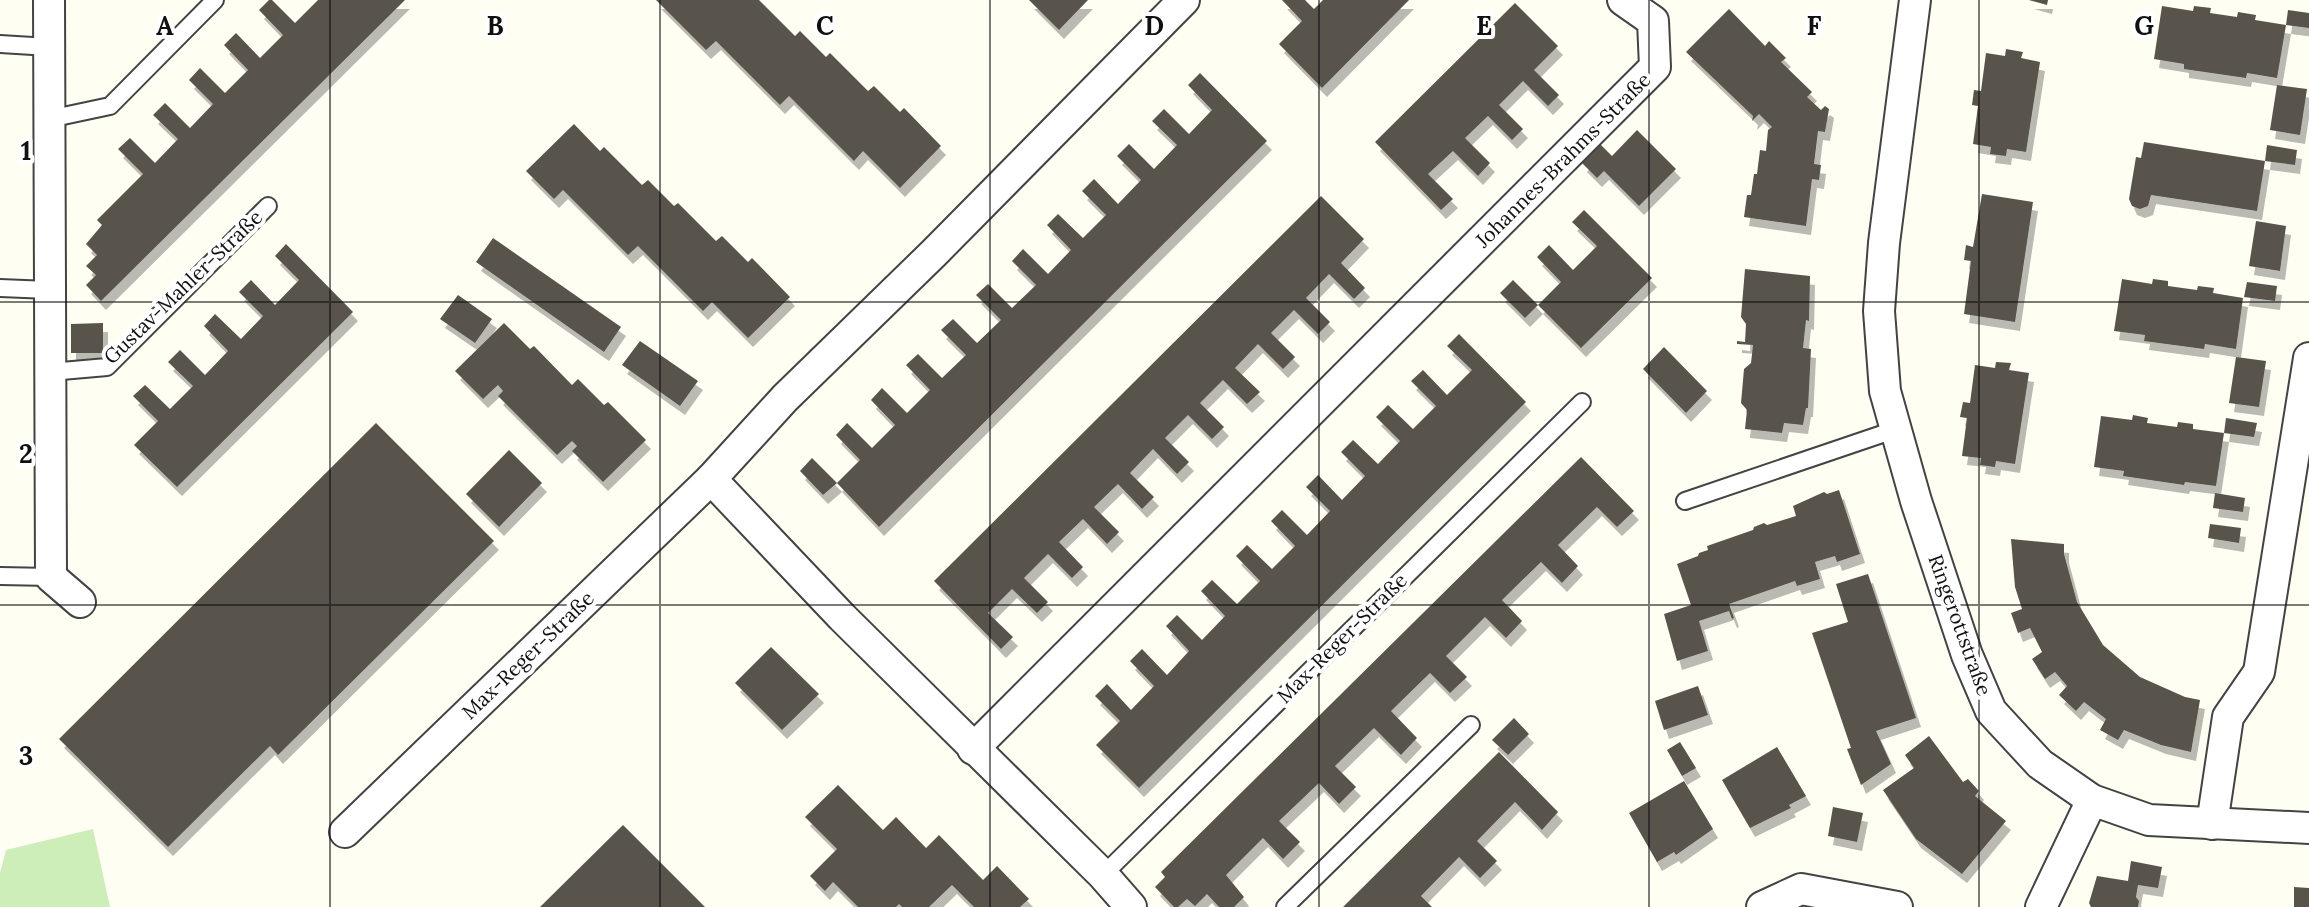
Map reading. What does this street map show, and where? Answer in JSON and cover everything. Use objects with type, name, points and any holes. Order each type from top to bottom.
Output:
[{"type":"street","points":[[49,0],[51,577],[80,602]]},
{"type":"street","name":"Max-Reger-Straße","points":[[345,832],[711,479],[785,398],[934,253],[1184,0]]},
{"type":"street","name":"Johannes-Brahms-Straße","points":[[973,749],[1655,67],[1653,21],[1623,0]]},
{"type":"street","name":"Ringerottstraße","points":[[1915,0],[1884,243],[1879,311],[1885,391],[1916,501],[1967,655],[1991,711],[2040,764],[2092,800],[2149,820],[2309,828]]},
{"type":"street","points":[[2212,824],[2228,717],[2259,672],[2309,358]]},
{"type":"street","points":[[711,479],[842,617],[1103,875],[1131,907]]},
{"type":"street","points":[[2041,907],[2092,800]]},
{"type":"street","points":[[1762,907],[1801,889],[1897,907]]},
{"type":"lane","points":[[49,119],[110,106],[215,0]]},
{"type":"lane","points":[[0,44],[49,47]]},
{"type":"lane","name":"Gustav-Mahler-Straße","points":[[50,372],[107,367],[268,206]]},
{"type":"lane","points":[[0,288],[49,290]]},
{"type":"lane","name":"Max-Reger-Straße","points":[[1103,875],[1582,402]]},
{"type":"lane","points":[[1685,501],[1897,429]]},
{"type":"lane","points":[[0,576],[51,577]]},
{"type":"lane","points":[[1285,907],[1471,725]]},
{"type":"green space","points":[[93,829],[110,907],[0,907],[0,873],[6,850]]},
{"type":"building","points":[[269,0],[295,23],[318,0],[405,0],[101,301],[86,285],[96,275],[86,266],[97,255],[86,244],[102,225],[97,220],[143,174],[118,149],[130,138],[155,163],[178,139],[153,115],[165,103],[190,128],[213,104],[189,80],[200,68],[225,93],[248,70],[224,45],[236,33],[260,58],[283,35],[259,10]]},
{"type":"building","points":[[656,0],[759,0],[795,36],[800,31],[826,57],[830,53],[868,91],[874,86],[900,112],[904,108],[941,146],[900,188],[863,151],[854,161],[789,96],[780,105],[716,41],[706,50]]},
{"type":"building","points":[[1029,0],[1088,0],[1059,30]]},
{"type":"building","points":[[1282,0],[1305,0],[1314,9],[1323,0],[1409,0],[1322,88],[1279,44],[1302,21]]},
{"type":"building","points":[[2029,0],[2048,0],[2047,5]]},
{"type":"building","points":[[1515,3],[1558,46],[1534,70],[1559,95],[1548,106],[1523,81],[1499,105],[1523,129],[1512,140],[1488,116],[1465,138],[1490,163],[1478,176],[1453,151],[1428,174],[1453,199],[1441,210],[1375,142]]},
{"type":"building","points":[[2162,6],[2193,11],[2194,6],[2211,8],[2210,13],[2237,17],[2238,12],[2256,15],[2255,20],[2286,25],[2277,78],[2247,73],[2246,78],[2184,69],[2184,64],[2154,59]]},
{"type":"building","points":[[1729,9],[1765,46],[1769,41],[1786,58],[1781,62],[1812,92],[1807,97],[1821,110],[1825,106],[1829,109],[1825,132],[1818,131],[1814,164],[1821,165],[1819,180],[1812,179],[1806,226],[1744,217],[1747,195],[1751,195],[1754,174],[1757,174],[1760,150],[1766,151],[1768,130],[1772,127],[1759,114],[1752,121],[1753,116],[1686,52]]},
{"type":"building","points":[[2288,10],[2309,13],[2309,28],[2286,25]]},
{"type":"building","points":[[2006,49],[2023,52],[2021,58],[2040,62],[2026,152],[2007,149],[2006,156],[1990,154],[1991,147],[1973,144],[1978,106],[1972,105],[1974,90],[1981,91],[1986,53],[2005,56]]},
{"type":"building","points":[[1200,73],[1267,141],[879,527],[837,483],[860,460],[836,435],[847,423],[872,448],[895,425],[871,400],[882,388],[907,413],[930,390],[906,365],[918,354],[942,378],[966,355],[941,330],[953,319],[977,343],[1001,320],[976,295],[988,284],[1012,308],[1036,285],[1012,261],[1023,249],[1048,274],[1071,250],[1047,225],[1058,214],[1083,238],[1106,215],[1082,191],[1094,179],[1118,204],[1141,180],[1117,156],[1129,144],[1154,169],[1177,145],[1152,121],[1164,109],[1189,134],[1212,110],[1188,85]]},
{"type":"building","points":[[2277,85],[2307,89],[2300,135],[2270,130]]},
{"type":"building","points":[[574,124],[600,151],[604,147],[642,185],[648,180],[674,206],[678,203],[716,241],[722,236],[748,262],[752,258],[790,297],[748,338],[712,302],[703,311],[638,246],[628,255],[563,190],[554,199],[526,171]]},
{"type":"building","points":[[1637,130],[1676,169],[1639,206],[1604,171],[1597,178],[1582,163],[1600,144],[1612,156]]},
{"type":"building","points":[[2144,142],[2265,161],[2257,211],[2151,195],[2148,206],[2140,209],[2132,206],[2129,199],[2136,157],[2141,158]]},
{"type":"building","points":[[2267,145],[2297,150],[2295,165],[2265,161]]},
{"type":"building","points":[[1982,194],[2033,202],[2015,322],[1964,314],[1971,261],[1964,260],[1966,245],[1973,247]]},
{"type":"building","points":[[1321,196],[1364,239],[1341,263],[1365,288],[1354,299],[1329,274],[1306,298],[1330,322],[1318,334],[1294,310],[1271,333],[1295,357],[1283,369],[1258,344],[1235,368],[1260,392],[1247,404],[1223,380],[1200,403],[1224,427],[1212,439],[1188,415],[1165,438],[1189,462],[1177,474],[1153,449],[1130,473],[1154,497],[1142,509],[1118,484],[1094,507],[1119,532],[1107,544],[1083,519],[1059,542],[1083,567],[1072,578],[1048,554],[1024,578],[1048,602],[1037,613],[1012,589],[988,613],[1013,637],[1001,649],[934,581]]},
{"type":"building","points":[[1584,210],[1652,278],[1581,348],[1538,305],[1561,282],[1537,257],[1549,245],[1573,270],[1597,246],[1572,222]]},
{"type":"building","points":[[2256,221],[2286,226],[2280,271],[2249,266]]},
{"type":"building","points":[[493,238],[621,327],[604,352],[476,262]]},
{"type":"building","points":[[286,244],[353,312],[177,487],[134,445],[158,421],[133,396],[145,385],[170,409],[193,386],[168,362],[180,350],[205,375],[228,351],[204,326],[215,314],[241,339],[263,316],[239,292],[251,280],[275,305],[299,280],[275,256]]},
{"type":"building","points":[[1745,269],[1810,276],[1809,321],[1806,320],[1803,348],[1811,349],[1808,408],[1803,425],[1784,423],[1782,433],[1745,429],[1747,410],[1741,403],[1744,369],[1751,363],[1753,345],[1737,344],[1737,341],[1745,342],[1746,324],[1741,317]]},
{"type":"building","points":[[2122,279],[2152,284],[2153,279],[2168,281],[2168,286],[2197,290],[2198,286],[2214,288],[2213,293],[2243,298],[2236,349],[2205,344],[2204,349],[2144,341],[2145,335],[2114,331]]},
{"type":"building","points":[[1513,280],[1538,305],[1525,318],[1500,293]]},
{"type":"building","points":[[2247,282],[2277,286],[2275,301],[2244,297]]},
{"type":"building","points":[[458,295],[492,319],[475,343],[440,319]]},
{"type":"building","points":[[103,323],[103,353],[71,353],[71,324]]},
{"type":"building","points":[[504,323],[530,349],[534,346],[572,385],[578,379],[604,405],[608,402],[646,440],[603,482],[572,451],[577,446],[572,441],[557,455],[498,396],[503,391],[498,385],[483,399],[455,371]]},
{"type":"building","points":[[1459,334],[1526,402],[1139,788],[1096,745],[1120,721],[1095,696],[1107,684],[1131,710],[1154,686],[1130,661],[1142,649],[1167,675],[1189,651],[1166,626],[1177,615],[1202,640],[1225,616],[1201,591],[1212,580],[1237,604],[1260,581],[1236,556],[1247,545],[1272,569],[1295,546],[1271,521],[1282,510],[1307,535],[1330,511],[1306,487],[1318,475],[1342,500],[1365,476],[1341,452],[1353,440],[1378,464],[1400,441],[1376,417],[1388,405],[1413,429],[1436,406],[1411,381],[1423,370],[1447,395],[1472,370],[1447,346]]},
{"type":"building","points":[[640,341],[698,381],[680,406],[622,365]]},
{"type":"building","points":[[1664,347],[1707,391],[1686,413],[1643,369]]},
{"type":"building","points":[[2236,357],[2266,361],[2259,407],[2229,403]]},
{"type":"building","points":[[1996,362],[2011,363],[2009,370],[2029,373],[2015,464],[1996,461],[1995,467],[1980,465],[1981,458],[1962,456],[1967,418],[1960,417],[1963,402],[1970,403],[1975,365],[1995,368]]},
{"type":"building","points":[[2133,415],[2148,418],[2147,423],[2177,427],[2178,422],[2193,424],[2193,429],[2224,433],[2216,486],[2185,482],[2184,485],[2123,476],[2124,471],[2094,467],[2101,416],[2132,420]]},
{"type":"building","points":[[2226,418],[2257,423],[2254,437],[2224,433]]},
{"type":"building","points":[[376,423],[494,541],[278,755],[270,746],[168,847],[59,739]]},
{"type":"building","points":[[509,450],[542,483],[499,527],[466,494]]},
{"type":"building","points":[[1581,457],[1634,511],[1617,527],[1597,507],[1558,545],[1578,566],[1562,583],[1541,562],[1502,600],[1522,621],[1506,638],[1485,617],[1446,656],[1467,677],[1450,693],[1430,673],[1391,711],[1417,738],[1401,755],[1374,728],[1335,766],[1356,787],[1339,804],[1319,783],[1279,821],[1300,842],[1283,859],[1263,838],[1226,875],[1244,897],[1234,907],[1219,907],[1207,894],[1195,906],[1187,899],[1174,907],[1155,887],[1165,877],[1161,872]]},
{"type":"building","points":[[812,458],[837,483],[823,495],[800,471]]},
{"type":"building","points":[[1839,490],[1860,554],[1837,562],[1835,556],[1815,562],[1820,579],[1797,586],[1795,581],[1729,604],[1732,619],[1729,611],[1699,621],[1708,651],[1677,661],[1664,614],[1691,605],[1677,564],[1708,550],[1707,546],[1753,530],[1754,527],[1796,516],[1793,506],[1824,492]]},
{"type":"building","points":[[2215,493],[2245,498],[2243,512],[2213,508]]},
{"type":"building","points":[[2210,524],[2241,528],[2239,543],[2208,538]]},
{"type":"building","points":[[2011,539],[2064,544],[2077,602],[2103,645],[2140,677],[2185,697],[2200,700],[2191,752],[2161,745],[2124,730],[2118,740],[2100,730],[2106,719],[2084,702],[2076,711],[2059,695],[2067,686],[2055,672],[2045,679],[2032,659],[2042,652],[2030,628],[2018,633],[2011,613],[2022,609],[2015,587]]},
{"type":"building","points":[[1868,574],[1916,718],[1876,731],[1891,764],[1861,785],[1812,633],[1848,622],[1836,584]]},
{"type":"building","points":[[771,647],[819,694],[782,730],[735,683]]},
{"type":"building","points":[[1698,686],[1708,715],[1664,730],[1655,701]]},
{"type":"building","points":[[1514,718],[1529,734],[1508,755],[1492,740]]},
{"type":"building","points":[[1929,736],[1963,782],[1968,779],[1979,791],[1975,796],[2006,821],[1962,874],[1916,839],[1883,790],[1914,768],[1905,755]]},
{"type":"building","points":[[1680,742],[1696,768],[1682,776],[1667,750]]},
{"type":"building","points":[[1777,747],[1806,796],[1789,805],[1791,808],[1750,828],[1722,780]]},
{"type":"building","points":[[1499,752],[1558,812],[1542,830],[1515,802],[1477,841],[1497,861],[1480,878],[1459,857],[1421,896],[1432,907],[1343,907]]},
{"type":"building","points":[[1684,781],[1713,829],[1676,855],[1674,852],[1657,862],[1629,813]]},
{"type":"building","points":[[838,785],[883,830],[896,817],[926,848],[939,835],[983,880],[997,866],[1029,899],[1020,907],[974,907],[952,885],[929,907],[902,907],[899,904],[896,907],[858,907],[833,882],[825,891],[810,876],[837,849],[805,817]]},
{"type":"building","points":[[1833,807],[1863,813],[1857,842],[1828,836]]},
{"type":"building","points":[[623,825],[705,907],[540,907]]},
{"type":"building","points":[[2131,861],[2162,867],[2158,888],[2138,885],[2138,907],[2091,907],[2089,903],[2097,876],[2128,881]]},
{"type":"building","points":[[2294,887],[2309,888],[2309,907],[2294,907]]}]
